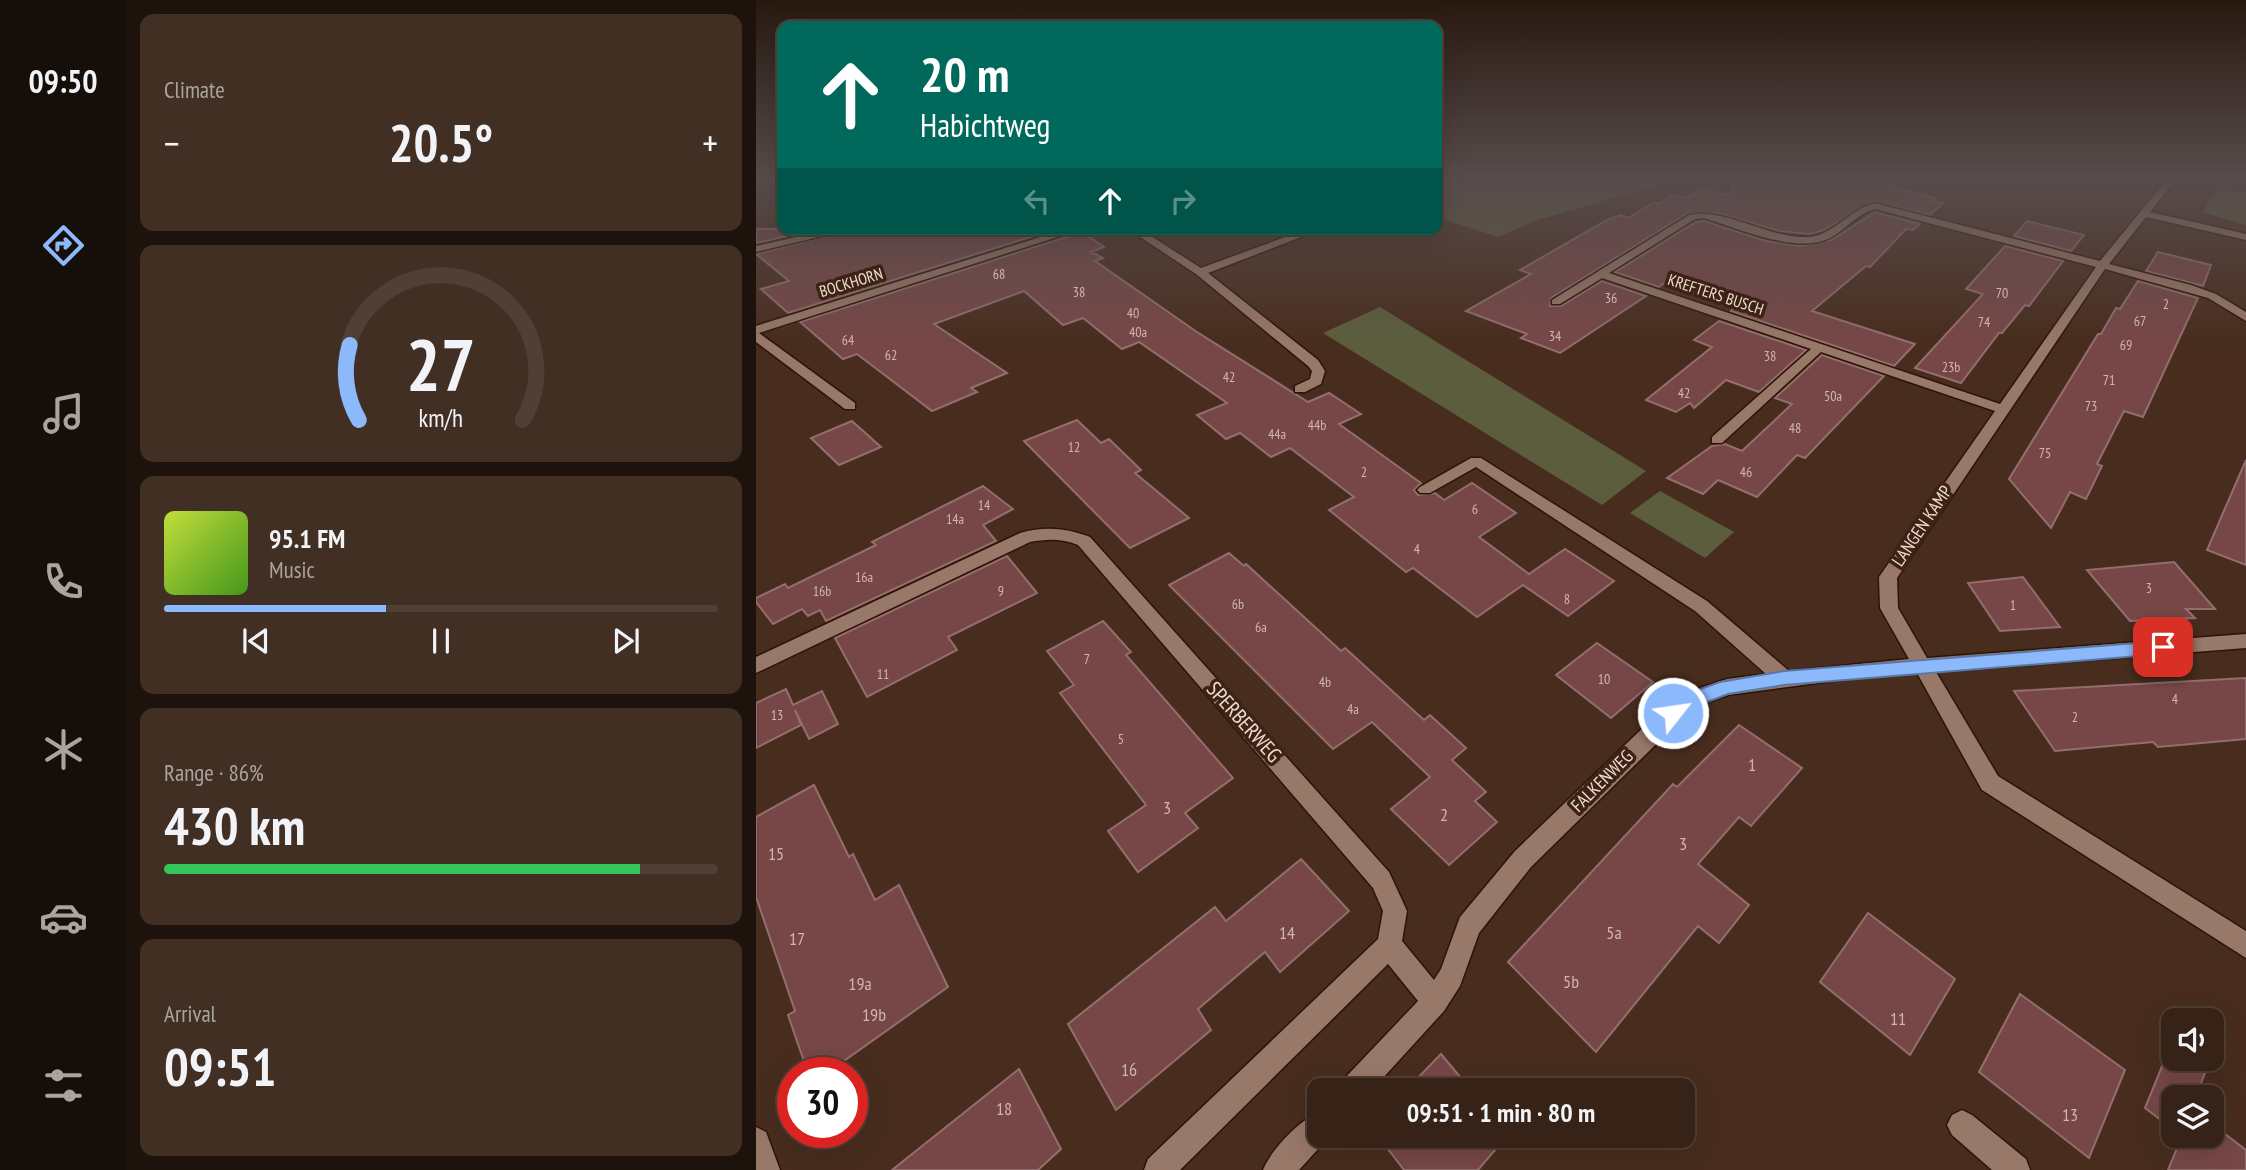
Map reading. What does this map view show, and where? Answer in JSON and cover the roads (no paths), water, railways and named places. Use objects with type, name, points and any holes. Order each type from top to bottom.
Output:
[{"type":"street","points":[[1556,302],[1667,233]]},
{"type":"street","points":[[1769,233],[1804,242],[1830,233]]},
{"type":"street","points":[[1984,233],[2104,263],[2212,296],[2246,317]]},
{"type":"street","name":"LANGEN KAMP","points":[[2127,233],[2001,409],[1888,577],[1889,608],[1990,783],[2246,945]]},
{"type":"street","points":[[2226,233],[2246,237]]},
{"type":"street","points":[[756,249],[820,235]]},
{"type":"street","name":"BOCKHORN","points":[[756,330],[1058,235]]},
{"type":"street","points":[[1142,235],[1200,272],[1313,363],[1319,371],[1316,381],[1300,389]]},
{"type":"street","points":[[1200,272],[1301,235]]},
{"type":"street","name":"KREFTERS BUSCH","points":[[1601,274],[2001,409]]},
{"type":"street","points":[[756,336],[850,406]]},
{"type":"street","points":[[1717,440],[1820,347]]},
{"type":"street","points":[[1425,490],[1476,461],[1701,606],[1784,678]]},
{"type":"street","name":"SPERBERWEG","points":[[756,666],[984,555],[1027,537],[1049,533],[1069,535],[1084,541],[1381,880],[1395,911],[1389,945]]},
{"type":"street","name":"FALKENWEG","points":[[1364,1078],[1435,1002],[1451,977],[1469,926],[1523,859],[1659,725],[1687,701],[1727,687],[1784,678],[2246,640]]},
{"type":"street","points":[[1159,1170],[1389,945],[1435,1002]]},
{"type":"street","points":[[1962,1125],[2015,1170]]},
{"type":"street","points":[[1278,1170],[1307,1140]]},
{"type":"street","points":[[756,1142],[765,1170]]}]
